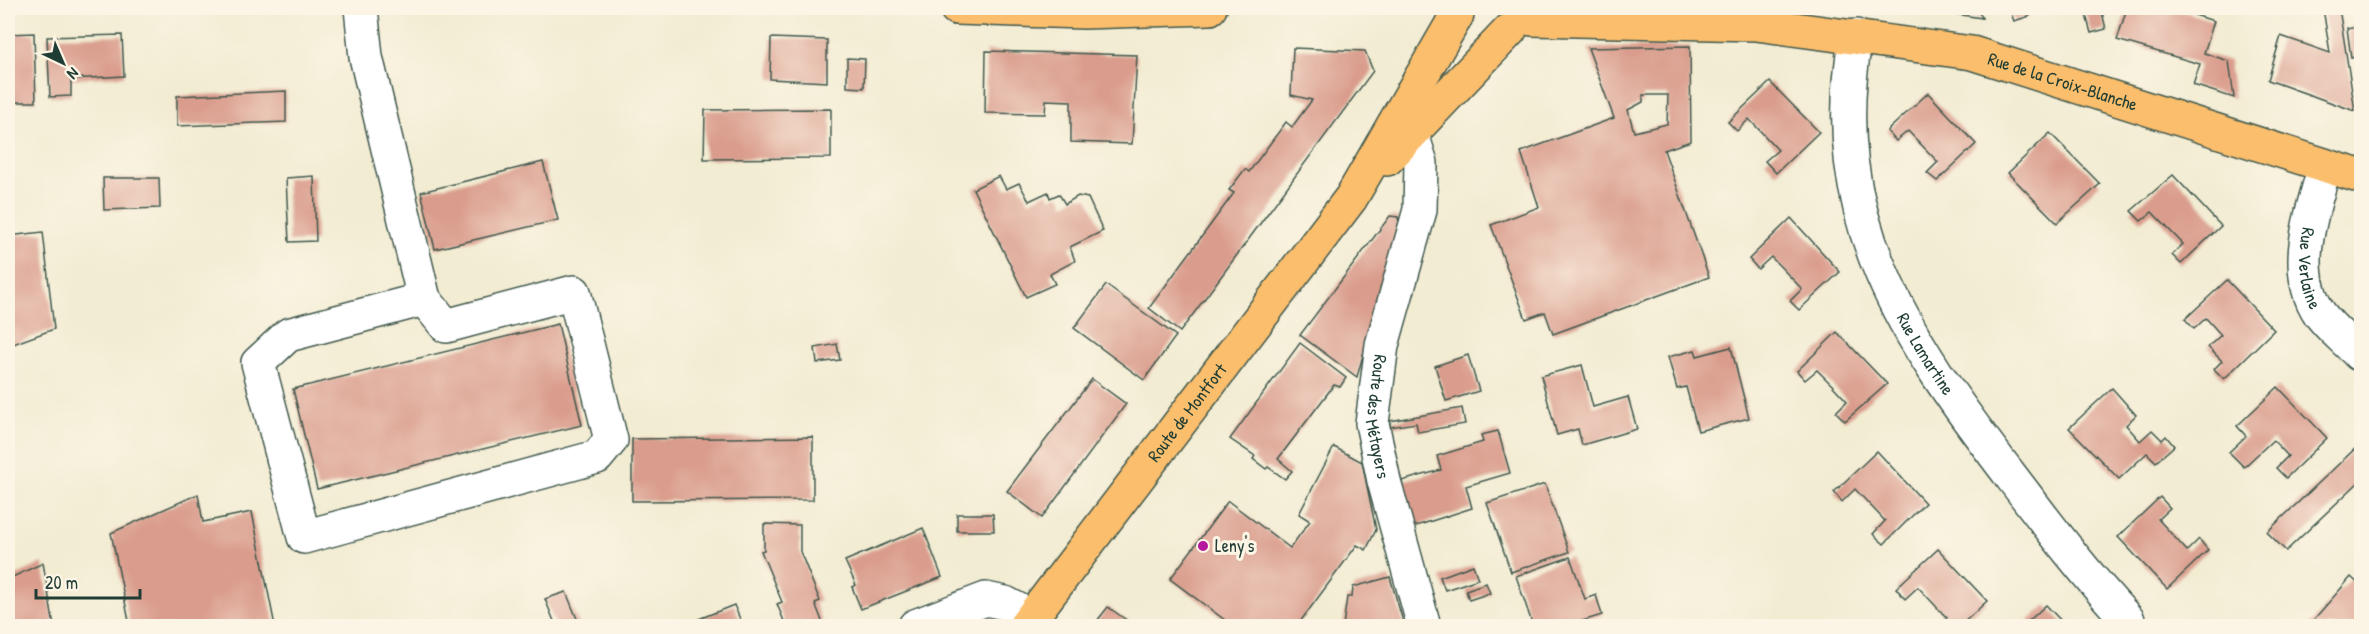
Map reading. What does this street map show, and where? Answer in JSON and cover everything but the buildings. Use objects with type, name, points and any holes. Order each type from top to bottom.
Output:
[{"type":"main road","points":[[956,8],[1210,8]]},
{"type":"main road","name":"Rue de la Croix-Blanche","points":[[1712,8],[1856,36],[1972,53],[2361,177]]},
{"type":"main road","name":"Rue de la Croix-Blanche","points":[[1454,11],[1471,26],[1487,31],[1527,19],[1750,16]]},
{"type":"main road","name":"Route de Montfort","points":[[1351,198],[1454,11]]},
{"type":"main road","name":"Route de Montfort","points":[[1028,622],[1351,198],[1527,19]]},
{"type":"street","points":[[361,8],[366,57],[424,299],[446,326],[574,292],[611,440],[597,457],[304,537],[258,363],[288,335],[424,299]]},
{"type":"street","name":"Rue Lamartine","points":[[1856,36],[1852,60],[1849,123],[1856,197],[1877,266],[1899,315],[1983,440],[2093,582],[2128,620]]},
{"type":"street","name":"Route des Métayers","points":[[1412,134],[1421,163],[1420,210],[1382,345],[1372,423],[1383,481],[1424,627]]},
{"type":"street","name":"Rue Verlaine","points":[[2325,166],[2308,231],[2303,270],[2320,313],[2359,354]]},
{"type":"street","points":[[915,627],[986,599],[1005,603],[1028,622]]},
{"type":"place","name":"Leny's","points":[[1203,546]]}]
